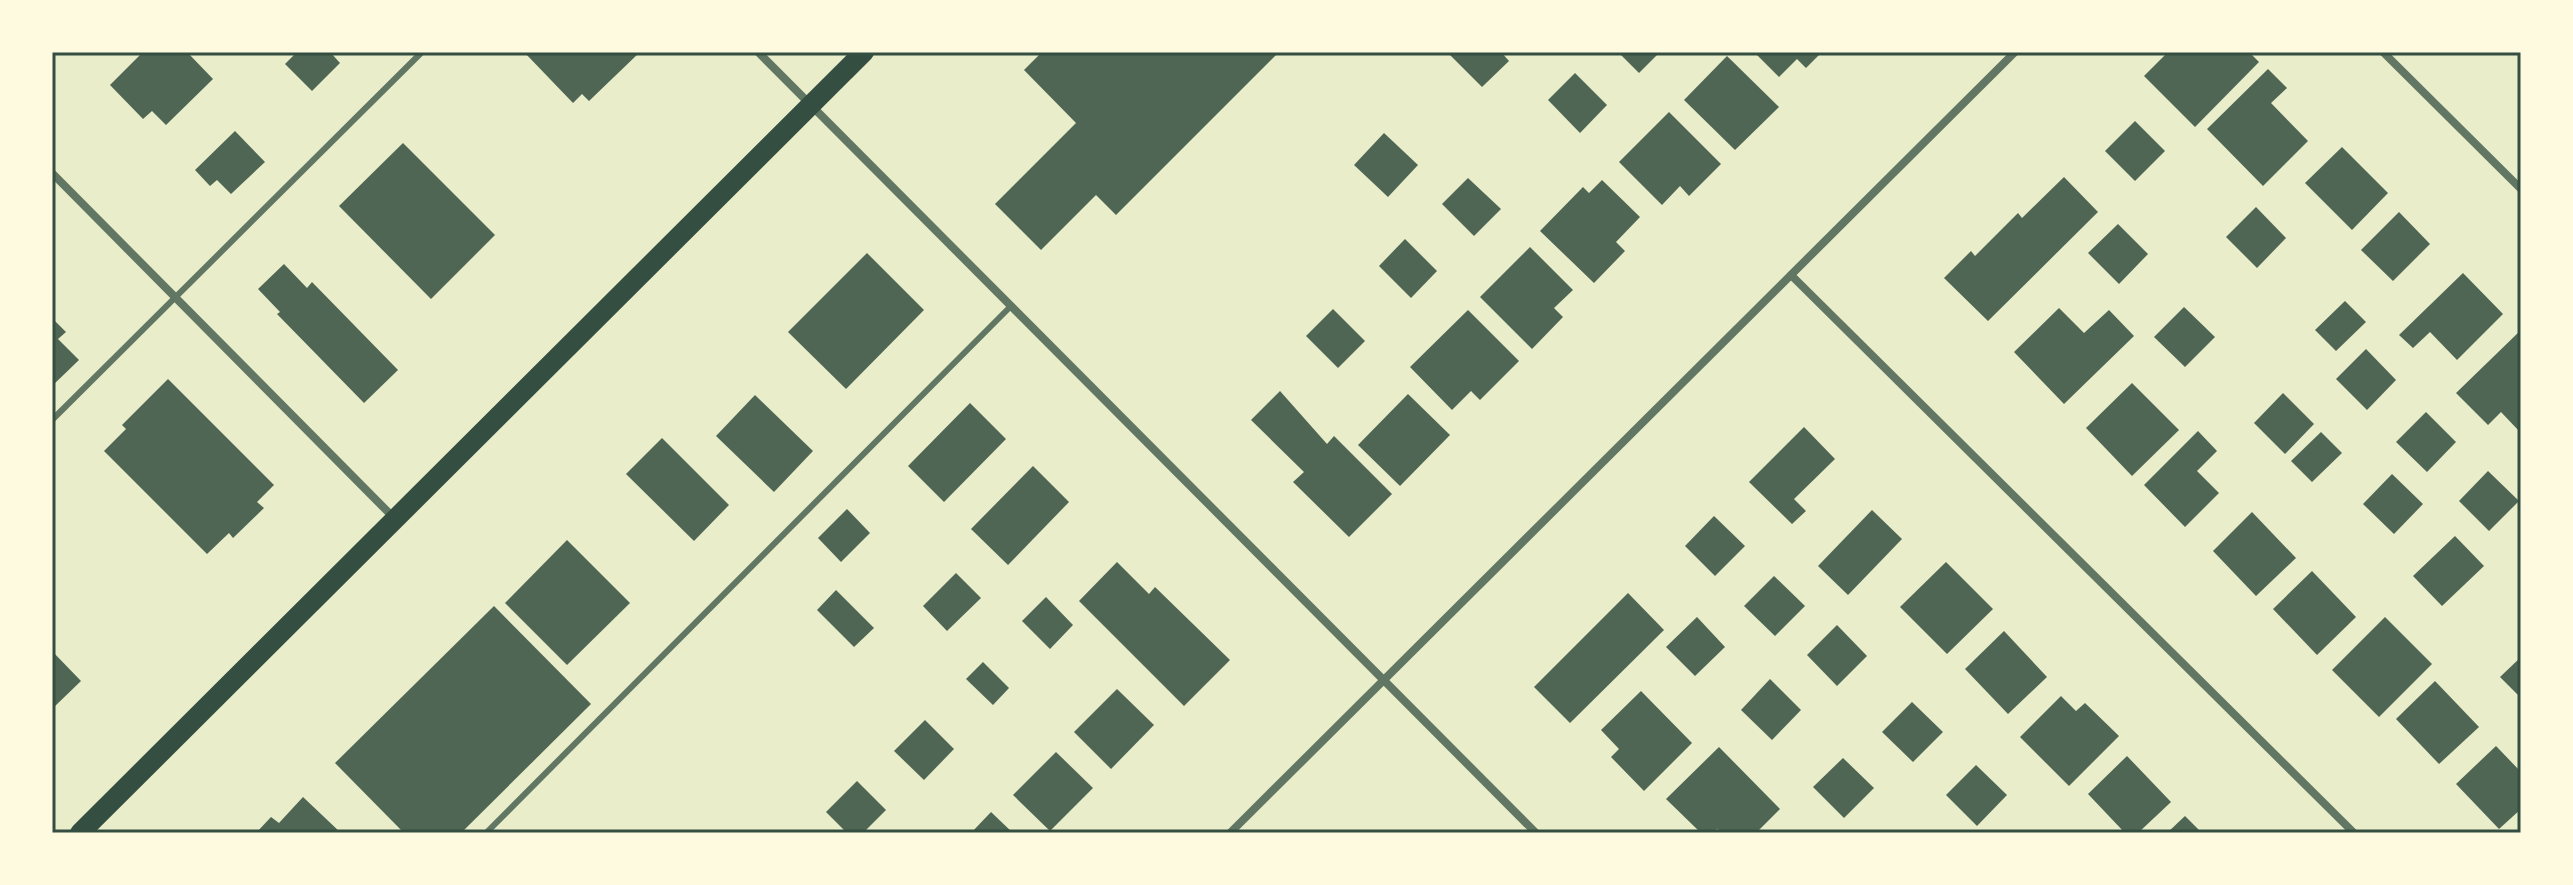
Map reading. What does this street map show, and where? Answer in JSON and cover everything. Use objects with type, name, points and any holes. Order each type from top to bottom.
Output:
[{"type":"main road","points":[[80,833],[864,52]]},
{"type":"street","points":[[758,52],[1536,833]]},
{"type":"street","points":[[1230,833],[2015,52]]},
{"type":"street","points":[[2383,52],[2521,189]]},
{"type":"street","points":[[52,173],[396,519]]},
{"type":"street","points":[[1791,275],[2354,833]]},
{"type":"lane","points":[[52,420],[422,52]]},
{"type":"lane","points":[[486,833],[1011,306]]},
{"type":"building","points":[[143,52],[187,52],[213,79],[166,125],[152,111],[143,119],[110,85]]},
{"type":"building","points":[[297,52],[330,52],[340,63],[312,91],[285,64]]},
{"type":"building","points":[[524,52],[640,52],[589,101],[582,94],[573,103]]},
{"type":"building","points":[[1042,52],[1277,54],[1116,215],[1096,195],[1041,250],[995,204],[1076,123],[1024,70]]},
{"type":"building","points":[[1447,52],[1501,52],[1509,61],[1482,87]]},
{"type":"building","points":[[1618,52],[1660,52],[1639,73]]},
{"type":"building","points":[[1754,52],[1822,52],[1806,68],[1797,59],[1779,77]]},
{"type":"building","points":[[2168,52],[2249,52],[2259,62],[2195,127],[2144,76]]},
{"type":"building","points":[[1727,56],[1779,107],[1735,150],[1684,100]]},
{"type":"building","points":[[2268,69],[2287,88],[2271,103],[2308,141],[2263,186],[2207,129]]},
{"type":"building","points":[[1575,73],[1607,105],[1580,133],[1548,100]]},
{"type":"building","points":[[1669,112],[1721,164],[1689,196],[1680,186],[1662,205],[1619,162]]},
{"type":"building","points":[[2135,121],[2165,151],[2135,181],[2105,151]]},
{"type":"building","points":[[235,131],[265,162],[231,194],[217,180],[210,186],[195,170]]},
{"type":"building","points":[[1384,133],[1418,165],[1388,197],[1354,165]]},
{"type":"building","points":[[403,143],[495,235],[431,299],[339,206]]},
{"type":"building","points":[[2342,147],[2388,193],[2352,230],[2305,183]]},
{"type":"building","points":[[2064,177],[2098,212],[1988,321],[1944,278],[1971,251],[1975,256],[2018,213],[2022,218]]},
{"type":"building","points":[[1468,178],[1501,209],[1474,236],[1442,204]]},
{"type":"building","points":[[1602,180],[1640,217],[1616,242],[1625,251],[1594,283],[1540,231],[1583,187],[1589,193]]},
{"type":"building","points":[[2256,207],[2286,238],[2257,268],[2226,237]]},
{"type":"building","points":[[2399,212],[2430,244],[2393,281],[2361,250]]},
{"type":"building","points":[[2118,224],[2148,254],[2119,284],[2088,253]]},
{"type":"building","points":[[1405,239],[1437,271],[1411,298],[1379,266]]},
{"type":"building","points":[[1530,247],[1573,290],[1554,308],[1563,317],[1532,349],[1480,297]]},
{"type":"building","points":[[867,253],[924,310],[846,389],[788,332]]},
{"type":"building","points":[[284,264],[307,288],[312,282],[398,370],[364,403],[277,314],[280,312],[258,289]]},
{"type":"building","points":[[2463,273],[2503,314],[2457,360],[2430,332],[2413,348],[2399,335]]},
{"type":"building","points":[[2345,301],[2366,322],[2336,351],[2315,330]]},
{"type":"building","points":[[2184,307],[2215,337],[2185,367],[2154,337]]},
{"type":"building","points":[[2059,308],[2084,333],[2109,310],[2134,336],[2064,404],[2014,352]]},
{"type":"building","points":[[1333,309],[1365,341],[1338,368],[1306,336]]},
{"type":"building","points":[[1468,310],[1519,361],[1480,400],[1471,391],[1452,410],[1410,367]]},
{"type":"building","points":[[52,318],[66,332],[58,339],[79,360],[52,386]]},
{"type":"building","points":[[2521,330],[2519,431],[2501,412],[2488,425],[2456,393]]},
{"type":"building","points":[[2366,349],[2396,380],[2367,410],[2336,379]]},
{"type":"building","points":[[168,379],[274,485],[257,502],[264,508],[233,538],[229,533],[207,554],[104,451],[126,429],[122,425]]},
{"type":"building","points":[[2132,383],[2179,430],[2132,476],[2086,428]]},
{"type":"building","points":[[1280,391],[1327,444],[1334,436],[1392,494],[1349,537],[1293,482],[1304,472],[1251,420]]},
{"type":"building","points":[[2283,393],[2314,424],[2285,454],[2254,423]]},
{"type":"building","points":[[1408,394],[1450,435],[1400,486],[1358,445]]},
{"type":"building","points":[[755,395],[813,451],[774,492],[716,436]]},
{"type":"building","points":[[970,403],[1006,439],[944,502],[908,466]]},
{"type":"building","points":[[2426,412],[2456,442],[2427,472],[2396,442]]},
{"type":"building","points":[[1804,427],[1835,459],[1794,499],[1806,511],[1792,524],[1749,482]]},
{"type":"building","points":[[2198,431],[2217,451],[2197,471],[2219,493],[2185,527],[2144,485]]},
{"type":"building","points":[[2321,432],[2342,453],[2312,482],[2291,461]]},
{"type":"building","points":[[662,438],[729,505],[694,541],[626,474]]},
{"type":"building","points":[[1033,466],[1069,502],[1008,565],[971,529]]},
{"type":"building","points":[[2488,471],[2519,501],[2489,531],[2459,501]]},
{"type":"building","points":[[2392,474],[2423,504],[2394,534],[2363,504]]},
{"type":"building","points":[[847,509],[870,533],[841,562],[818,538]]},
{"type":"building","points":[[1872,510],[1902,539],[1848,595],[1818,566]]},
{"type":"building","points":[[2252,512],[2296,558],[2256,596],[2213,551]]},
{"type":"building","points":[[1714,516],[1745,546],[1715,576],[1685,546]]},
{"type":"building","points":[[2455,536],[2484,566],[2442,606],[2413,576]]},
{"type":"building","points":[[567,540],[630,603],[567,665],[505,603]]},
{"type":"building","points":[[1117,562],[1149,594],[1155,587],[1230,660],[1184,706],[1079,601]]},
{"type":"building","points":[[1946,562],[1993,609],[1947,654],[1900,607]]},
{"type":"building","points":[[2312,571],[2356,617],[2317,655],[2273,609]]},
{"type":"building","points":[[956,573],[981,598],[947,631],[923,606]]},
{"type":"building","points":[[1774,576],[1805,606],[1775,636],[1744,606]]},
{"type":"building","points":[[836,590],[874,628],[854,647],[817,610]]},
{"type":"building","points":[[1628,593],[1664,630],[1570,723],[1534,687]]},
{"type":"building","points":[[1046,597],[1073,625],[1050,649],[1022,621]]},
{"type":"building","points":[[494,606],[591,704],[461,833],[404,833],[335,763]]},
{"type":"building","points":[[1697,617],[1725,647],[1695,676],[1666,647]]},
{"type":"building","points":[[2385,617],[2432,664],[2379,717],[2332,670]]},
{"type":"building","points":[[1837,625],[1867,656],[1837,686],[1807,655]]},
{"type":"building","points":[[2004,631],[2047,677],[2008,714],[1965,669]]},
{"type":"building","points":[[52,651],[81,681],[52,709]]},
{"type":"building","points":[[2521,657],[2521,698],[2500,677]]},
{"type":"building","points":[[983,662],[1009,688],[993,705],[966,679]]},
{"type":"building","points":[[1770,679],[1801,710],[1772,740],[1741,710]]},
{"type":"building","points":[[2435,681],[2479,727],[2439,764],[2396,719]]},
{"type":"building","points":[[1117,689],[1154,725],[1111,769],[1074,732]]},
{"type":"building","points":[[1641,691],[1692,743],[1644,791],[1611,757],[1619,749],[1601,730]]},
{"type":"building","points":[[2061,696],[2076,711],[2085,703],[2119,736],[2069,786],[2020,737]]},
{"type":"building","points":[[1912,702],[1943,732],[1913,762],[1882,732]]},
{"type":"building","points":[[925,720],[954,749],[924,780],[894,751]]},
{"type":"building","points":[[2496,746],[2521,772],[2521,809],[2499,829],[2456,784]]},
{"type":"building","points":[[1719,747],[1780,809],[1756,833],[1721,833],[1717,829],[1714,833],[1701,833],[1666,799]]},
{"type":"building","points":[[1056,752],[1093,788],[1050,831],[1013,795]]},
{"type":"building","points":[[2127,756],[2171,802],[2138,833],[2125,833],[2088,794]]},
{"type":"building","points":[[1843,758],[1874,788],[1844,818],[1813,787]]},
{"type":"building","points":[[1976,765],[2007,795],[1977,826],[1946,795]]},
{"type":"building","points":[[857,781],[886,810],[863,833],[847,833],[826,812]]},
{"type":"building","points":[[303,797],[341,833],[256,833],[271,817],[279,823]]},
{"type":"building","points":[[991,812],[1013,833],[971,833]]},
{"type":"building","points":[[2185,816],[2202,833],[2167,833]]}]
